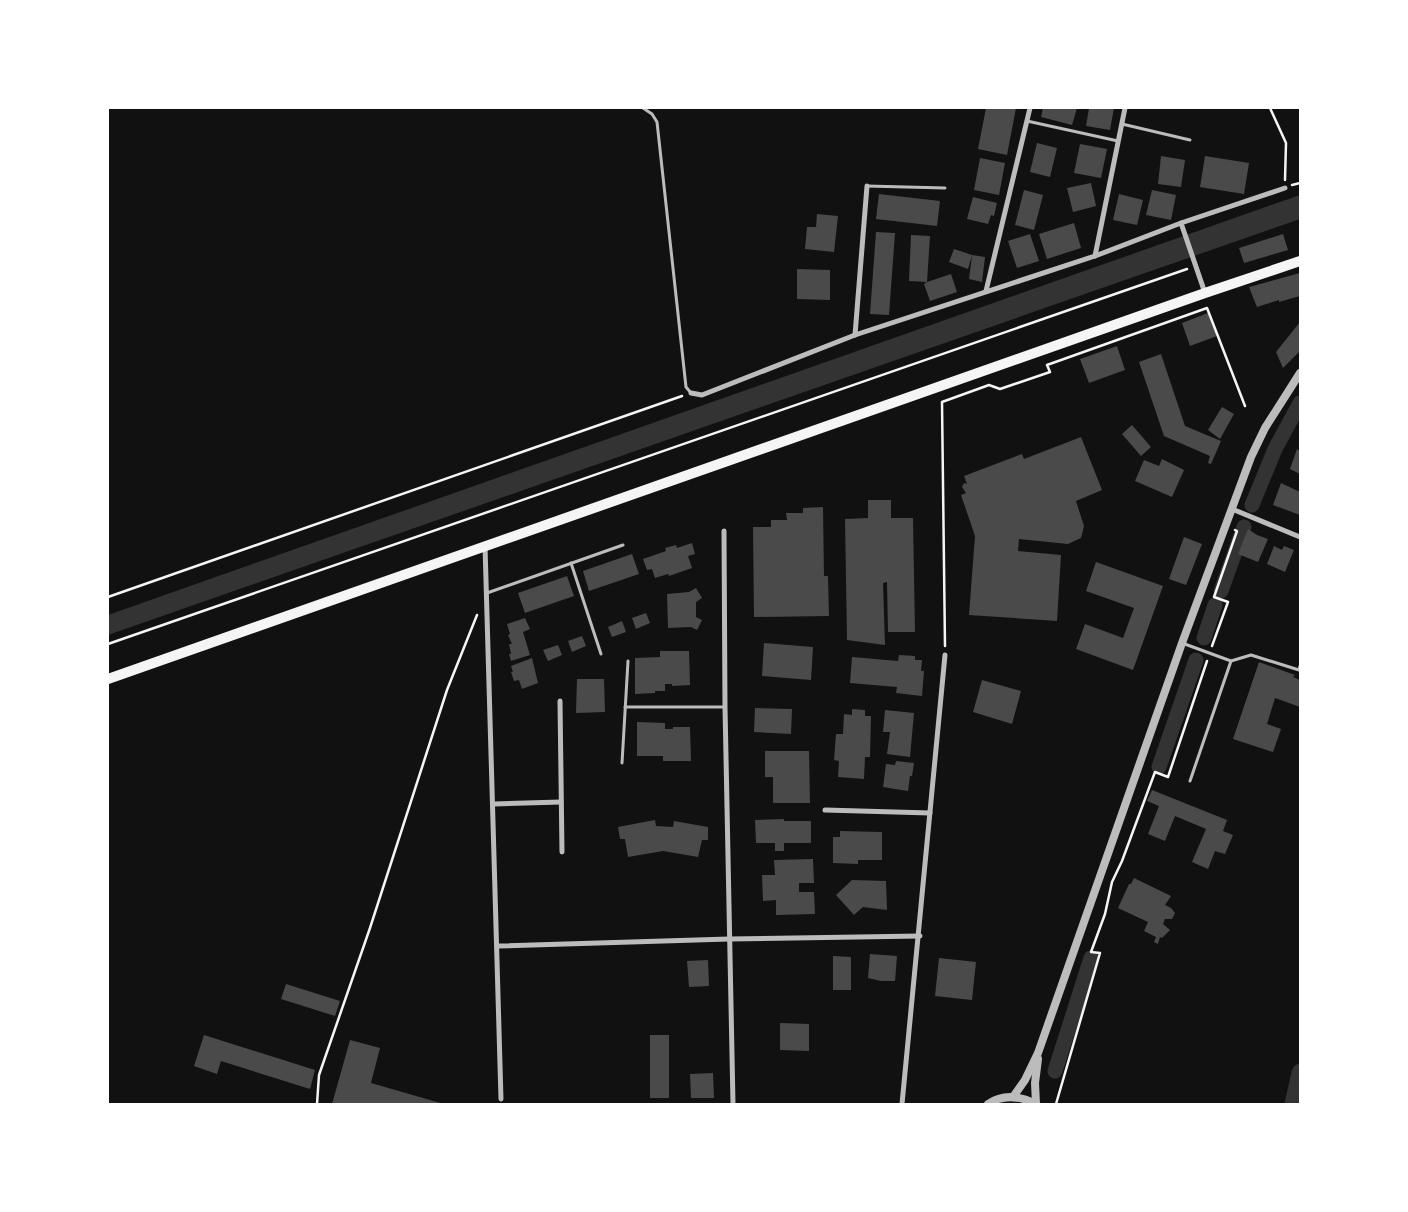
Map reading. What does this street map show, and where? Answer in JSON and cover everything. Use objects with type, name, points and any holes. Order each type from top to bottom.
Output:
[{"type":"main road","points":[[108,679],[1205,293],[1300,262]]},
{"type":"street","points":[[986,292],[1030,108]]},
{"type":"street","points":[[1095,256],[1125,108]]},
{"type":"street","points":[[855,335],[867,186]]},
{"type":"street","points":[[691,392],[702,395],[855,335],[1095,256],[1181,223],[1285,188]]},
{"type":"street","points":[[1181,223],[1205,293]]},
{"type":"street","points":[[1013,1097],[1025,1080],[1038,1053],[1182,643],[1258,442],[1300,373]]},
{"type":"street","points":[[1232,509],[1300,537]]},
{"type":"street","points":[[724,531],[725,707],[733,1104]]},
{"type":"street","points":[[485,546],[494,804],[501,1099]]},
{"type":"street","points":[[902,1104],[920,936],[945,655]]},
{"type":"street","points":[[560,701],[562,852]]},
{"type":"street","points":[[494,804],[561,802]]},
{"type":"street","points":[[825,810],[930,813]]},
{"type":"street","points":[[498,946],[729,939],[920,936]]},
{"type":"street","points":[[988,1104],[1001,1098],[1013,1097],[1025,1099],[1036,1104],[1038,1053]]},
{"type":"lane","points":[[643,108],[652,114],[657,122],[686,387],[691,392]]},
{"type":"lane","points":[[1027,121],[1118,141]]},
{"type":"lane","points":[[1122,124],[1190,140]]},
{"type":"lane","points":[[867,186],[945,188]]},
{"type":"lane","points":[[486,593],[623,545]]},
{"type":"lane","points":[[571,563],[601,654]]},
{"type":"lane","points":[[1182,643],[1231,661],[1251,655],[1299,670],[1300,666]]},
{"type":"lane","points":[[622,763],[628,661]]},
{"type":"lane","points":[[1190,781],[1231,661]]},
{"type":"lane","points":[[625,707],[725,707]]},
{"type":"path","points":[[1270,108],[1286,143],[1285,188]]},
{"type":"path","points":[[108,644],[1196,266]]},
{"type":"path","points":[[945,655],[942,402],[989,385],[1000,389],[1050,372],[1047,365],[1207,308],[1245,406]]},
{"type":"path","points":[[108,597],[691,392]]},
{"type":"path","points":[[1056,1104],[1100,953],[1091,952],[1105,914],[1112,882],[1122,861],[1155,772],[1168,777],[1228,602],[1214,597],[1237,531],[1234,530]]},
{"type":"path","points":[[317,1104],[320,1075],[447,690],[486,593]]},
{"type":"shaded area","points":[[1300,195],[1300,219],[108,635],[108,615]]},
{"type":"building","points":[[986,108],[1016,108],[1007,155],[978,149]]},
{"type":"building","points":[[1043,108],[1077,108],[1072,125],[1041,117]]},
{"type":"building","points":[[1089,108],[1114,108],[1110,130],[1086,126]]},
{"type":"building","points":[[1037,143],[1057,148],[1050,177],[1030,172]]},
{"type":"building","points":[[1080,144],[1107,149],[1101,178],[1074,173]]},
{"type":"building","points":[[1161,156],[1185,160],[1181,187],[1158,184]]},
{"type":"building","points":[[1205,156],[1249,163],[1244,194],[1200,187]]},
{"type":"building","points":[[980,158],[1005,163],[999,195],[974,190]]},
{"type":"building","points":[[1091,183],[1096,206],[1073,212],[1067,188]]},
{"type":"building","points":[[1024,190],[1043,195],[1034,230],[1015,225]]},
{"type":"building","points":[[1152,190],[1176,195],[1171,220],[1146,215]]},
{"type":"building","points":[[879,194],[940,201],[937,226],[876,219]]},
{"type":"building","points":[[1119,194],[1143,200],[1137,225],[1113,220]]},
{"type":"building","points":[[973,197],[997,203],[994,216],[991,215],[988,224],[967,219]]},
{"type":"building","points":[[817,214],[838,216],[834,252],[805,249],[807,227],[816,227]]},
{"type":"building","points":[[1074,223],[1081,248],[1047,259],[1039,234]]},
{"type":"building","points":[[876,232],[895,233],[889,315],[870,314]]},
{"type":"building","points":[[1030,234],[1039,261],[1017,268],[1008,241]]},
{"type":"building","points":[[1283,234],[1288,250],[1244,263],[1239,248]]},
{"type":"building","points":[[911,235],[930,236],[927,282],[909,281]]},
{"type":"building","points":[[954,249],[972,255],[968,269],[949,262]]},
{"type":"building","points":[[972,255],[985,257],[982,282],[969,279]]},
{"type":"building","points":[[797,269],[830,270],[830,300],[797,299]]},
{"type":"building","points":[[1300,273],[1300,296],[1257,307],[1249,287]]},
{"type":"building","points":[[951,274],[957,292],[930,301],[924,284]]},
{"type":"building","points":[[1208,313],[1217,336],[1190,346],[1182,323]]},
{"type":"building","points":[[1300,322],[1300,351],[1283,368],[1276,352]]},
{"type":"building","points":[[1117,346],[1125,370],[1089,383],[1080,359]]},
{"type":"building","points":[[1161,354],[1185,426],[1221,441],[1211,464],[1208,463],[1210,456],[1164,436],[1139,362]]},
{"type":"building","points":[[1222,407],[1234,414],[1220,439],[1208,430]]},
{"type":"building","points":[[1132,425],[1151,447],[1141,456],[1122,434]]},
{"type":"building","points":[[1081,437],[1102,490],[1076,501],[1084,526],[1081,538],[1068,544],[1019,539],[1018,551],[1061,555],[1057,621],[969,615],[975,536],[961,495],[966,493],[962,487],[964,483],[967,484],[964,476],[1022,454],[1024,459]]},
{"type":"building","points":[[1297,449],[1300,451],[1300,474],[1290,469]]},
{"type":"building","points":[[1162,459],[1184,470],[1172,497],[1135,481],[1144,460],[1159,466]]},
{"type":"building","points":[[1281,483],[1300,492],[1300,515],[1273,505]]},
{"type":"building","points":[[868,500],[891,500],[891,518],[913,518],[915,632],[888,632],[887,582],[883,583],[885,645],[847,640],[845,519],[868,518]]},
{"type":"building","points":[[823,507],[824,576],[828,576],[829,616],[754,617],[753,527],[771,527],[771,520],[787,520],[786,513],[803,513],[803,508]]},
{"type":"building","points":[[1248,529],[1268,539],[1258,562],[1238,554]]},
{"type":"building","points":[[1184,537],[1202,544],[1186,585],[1169,579]]},
{"type":"building","points":[[692,543],[695,554],[688,556],[692,568],[669,576],[668,574],[655,578],[652,569],[647,570],[643,559],[666,551],[665,548],[676,545],[677,548]]},
{"type":"building","points":[[1274,546],[1282,550],[1284,546],[1294,550],[1285,572],[1267,564]]},
{"type":"building","points":[[632,554],[639,574],[589,591],[583,571]]},
{"type":"building","points":[[1096,562],[1163,586],[1133,670],[1076,649],[1085,624],[1123,638],[1134,608],[1086,591]]},
{"type":"building","points":[[567,576],[574,596],[525,613],[518,593]]},
{"type":"building","points":[[696,588],[702,598],[696,602],[696,617],[702,620],[697,630],[691,627],[668,628],[667,594],[689,592]]},
{"type":"building","points":[[646,613],[650,623],[636,629],[632,618]]},
{"type":"building","points":[[525,618],[530,629],[523,632],[530,655],[511,661],[509,644],[512,644],[508,635],[510,634],[507,624]]},
{"type":"building","points":[[622,621],[626,632],[612,637],[608,627]]},
{"type":"building","points":[[582,636],[586,646],[572,652],[568,641]]},
{"type":"building","points":[[764,643],[813,647],[811,680],[762,676]]},
{"type":"building","points":[[558,645],[562,655],[548,661],[543,650]]},
{"type":"building","points":[[660,651],[689,651],[690,685],[672,686],[672,684],[665,684],[665,691],[635,694],[635,658],[660,657]]},
{"type":"building","points":[[899,655],[915,656],[915,660],[922,660],[921,671],[924,671],[922,696],[896,693],[897,687],[850,683],[852,657],[898,661]]},
{"type":"building","points":[[532,658],[538,683],[522,689],[519,680],[514,681],[511,666]]},
{"type":"building","points":[[1259,662],[1295,675],[1293,677],[1300,680],[1300,707],[1275,698],[1267,724],[1281,729],[1273,752],[1233,739]]},
{"type":"building","points":[[577,679],[604,679],[605,712],[576,713]]},
{"type":"building","points":[[982,680],[1021,691],[1012,724],[973,712]]},
{"type":"building","points":[[755,708],[792,709],[791,734],[754,732]]},
{"type":"building","points":[[852,709],[865,710],[865,716],[871,716],[870,757],[865,757],[864,779],[838,777],[839,761],[834,760],[836,734],[843,734],[844,714],[852,715]]},
{"type":"building","points":[[885,710],[914,713],[910,757],[887,754],[890,732],[883,732]]},
{"type":"building","points":[[637,722],[665,723],[665,729],[690,727],[691,761],[663,761],[663,756],[637,756]]},
{"type":"building","points":[[765,751],[809,751],[810,803],[773,803],[773,777],[765,777]]},
{"type":"building","points":[[896,761],[914,763],[908,791],[883,787],[886,764],[895,765]]},
{"type":"building","points":[[1152,790],[1227,820],[1223,831],[1233,835],[1225,854],[1215,851],[1208,869],[1192,862],[1206,829],[1175,816],[1165,841],[1148,834],[1159,806],[1147,801]]},
{"type":"building","points":[[784,819],[784,821],[811,821],[811,843],[784,843],[784,851],[775,851],[775,843],[756,843],[755,820]]},
{"type":"building","points":[[655,820],[656,826],[673,827],[674,821],[708,827],[708,840],[702,840],[698,857],[663,851],[628,857],[625,839],[620,839],[618,827]]},
{"type":"building","points":[[840,831],[882,832],[882,860],[858,860],[858,864],[833,863],[833,837],[840,837]]},
{"type":"building","points":[[813,859],[814,883],[799,883],[799,892],[814,892],[815,914],[776,915],[776,900],[763,901],[762,875],[775,875],[774,860]]},
{"type":"building","points":[[1134,878],[1171,896],[1165,905],[1175,913],[1172,919],[1165,919],[1163,924],[1170,930],[1162,938],[1160,937],[1158,944],[1154,942],[1156,937],[1144,931],[1148,922],[1118,908],[1129,884],[1131,884]]},
{"type":"building","points":[[852,880],[886,881],[887,910],[863,907],[854,915],[836,895]]},
{"type":"building","points":[[870,954],[897,956],[895,981],[881,981],[868,978]]},
{"type":"building","points":[[833,956],[851,957],[851,990],[833,990]]},
{"type":"building","points":[[939,958],[976,962],[972,1000],[935,996]]},
{"type":"building","points":[[708,960],[709,986],[689,987],[687,961]]},
{"type":"building","points":[[286,984],[340,1001],[335,1016],[281,999]]},
{"type":"building","points":[[780,1023],[809,1024],[809,1051],[780,1050]]},
{"type":"building","points":[[204,1035],[315,1070],[310,1089],[221,1061],[217,1074],[194,1066]]},
{"type":"building","points":[[650,1035],[669,1035],[669,1098],[650,1098]]},
{"type":"building","points":[[350,1040],[380,1048],[371,1083],[444,1104],[332,1104]]},
{"type":"building","points":[[713,1073],[714,1098],[691,1098],[690,1074]]},
{"type":"waterway","points":[[1252,505],[1275,449],[1300,403]]},
{"type":"waterway","points":[[1221,591],[1244,527]]},
{"type":"waterway","points":[[1204,638],[1215,605]]},
{"type":"waterway","points":[[1159,767],[1196,660]]},
{"type":"waterway","points":[[1055,1071],[1091,958]]},
{"type":"waterway","points":[[1292,1104],[1300,1071]]}]
